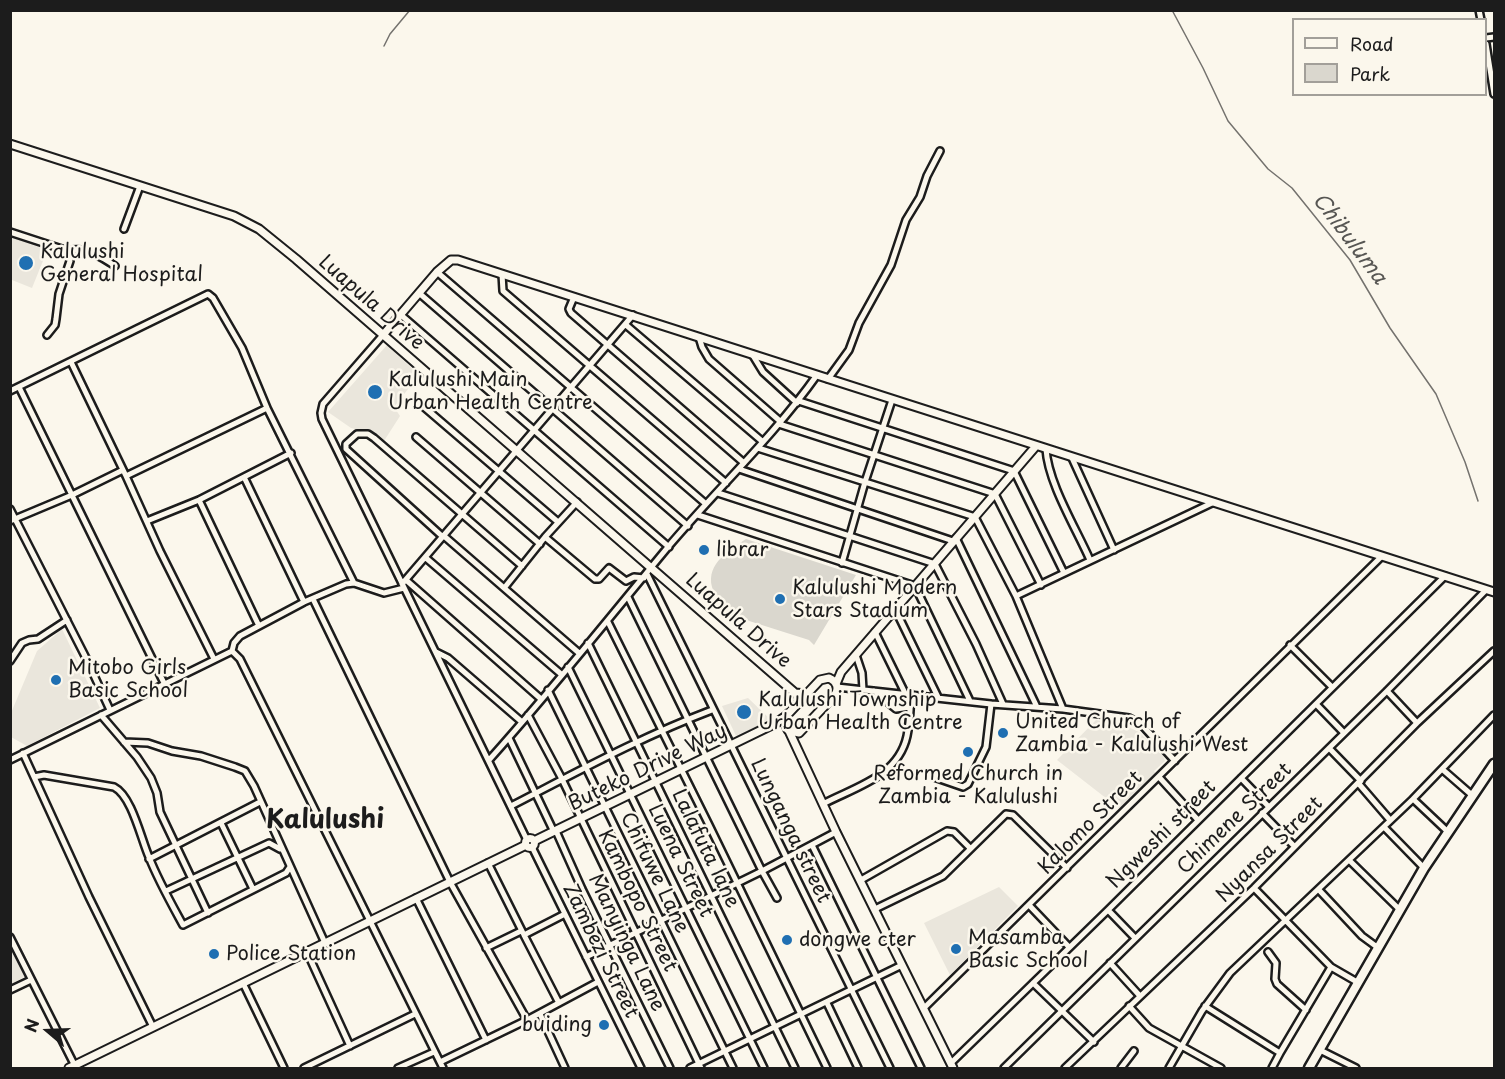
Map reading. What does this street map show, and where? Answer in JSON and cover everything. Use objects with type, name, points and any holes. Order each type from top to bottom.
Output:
[{"type":"main road","points":[[1309,1068],[1399,909],[1494,764]]},
{"type":"street","points":[[1487,55],[1494,94]]},
{"type":"street","name":"Luapula Drive","points":[[10,144],[234,216],[259,229],[795,693],[807,694]]},
{"type":"street","points":[[828,379],[849,350],[859,323],[891,265],[906,220],[920,197],[927,176],[940,151]]},
{"type":"street","points":[[124,229],[140,186]]},
{"type":"street","points":[[10,232],[68,251],[91,253],[116,266]]},
{"type":"street","points":[[47,335],[55,325],[59,294],[70,261],[68,251]]},
{"type":"street","points":[[383,334],[437,272],[451,260],[458,260],[1494,592]]},
{"type":"street","points":[[437,272],[706,504]]},
{"type":"street","points":[[502,274],[503,291],[726,483]]},
{"type":"street","points":[[419,293],[688,526]]},
{"type":"street","points":[[10,391],[207,294],[213,298],[242,348],[267,408],[354,584]]},
{"type":"street","points":[[574,297],[570,312],[744,463]]},
{"type":"street","points":[[401,315],[669,547]]},
{"type":"street","points":[[10,760],[232,651],[237,639],[304,602],[346,584],[384,592],[404,584],[633,315]]},
{"type":"street","points":[[626,325],[763,442]]},
{"type":"street","name":"Zambezi Street","points":[[383,334],[322,408],[322,419],[641,1068]]},
{"type":"street","points":[[699,337],[709,359],[780,423],[995,494],[1041,585]]},
{"type":"street","points":[[751,353],[763,372],[798,402],[1014,471],[1064,573]]},
{"type":"street","points":[[71,362],[214,659]]},
{"type":"street","points":[[489,760],[706,504],[798,402],[817,375]]},
{"type":"street","points":[[19,387],[164,683]]},
{"type":"street","points":[[417,400],[558,522]]},
{"type":"street","points":[[842,562],[892,400]]},
{"type":"street","points":[[13,520],[125,473],[267,408]]},
{"type":"street","points":[[345,446],[357,434],[371,436],[522,567]]},
{"type":"street","points":[[416,437],[540,544]]},
{"type":"street","points":[[336,447],[345,446],[444,537],[505,587],[579,653]]},
{"type":"street","points":[[796,747],[799,733],[834,696],[841,672],[1036,446]]},
{"type":"street","points":[[758,448],[975,517],[1016,596],[1063,709]]},
{"type":"street","points":[[1046,449],[1051,478],[1090,560]]},
{"type":"street","points":[[147,521],[199,500],[291,453]]},
{"type":"street","points":[[1072,458],[1114,549]]},
{"type":"street","points":[[739,469],[955,539],[1037,707]]},
{"type":"street","points":[[244,477],[304,602]]},
{"type":"street","points":[[718,493],[935,564],[1004,704]]},
{"type":"street","points":[[199,500],[260,626]]},
{"type":"street","points":[[505,587],[577,502]]},
{"type":"street","points":[[1016,596],[1214,502]]},
{"type":"street","points":[[10,510],[110,710]]},
{"type":"street","points":[[698,515],[915,586],[970,701]]},
{"type":"street","points":[[545,537],[596,579],[599,579],[609,568],[626,581],[634,577],[645,576]]},
{"type":"street","name":"Kalomo Street","points":[[924,1008],[1381,557]]},
{"type":"street","points":[[426,558],[561,674]]},
{"type":"street","name":"Lunganga street","points":[[645,576],[732,746],[890,1068]]},
{"type":"street","name":"Ngweshi street","points":[[952,1066],[1033,982],[1445,576]]},
{"type":"street","points":[[404,584],[541,699]]},
{"type":"street","name":"Chimene Street","points":[[1004,1068],[1387,691],[1486,590]]},
{"type":"street","points":[[628,597],[777,898]]},
{"type":"street","points":[[313,598],[450,882],[527,1020]]},
{"type":"street","points":[[895,609],[938,697]]},
{"type":"street","points":[[10,662],[22,643],[38,639],[67,621]]},
{"type":"street","points":[[608,622],[827,1068]]},
{"type":"street","points":[[823,804],[875,779],[888,770],[904,743],[910,707],[908,693],[875,632]]},
{"type":"street","name":"Lalafuta lane","points":[[588,643],[795,1068]]},
{"type":"street","points":[[1290,645],[1332,687]]},
{"type":"street","points":[[232,651],[240,659],[441,1065],[598,982]]},
{"type":"street","name":"Nyansa Street","points":[[1065,1068],[1254,888],[1417,723],[1494,651]]},
{"type":"street","points":[[436,652],[448,658],[522,722]]},
{"type":"street","points":[[856,655],[862,673],[863,690]]},
{"type":"street","name":"Luena Street","points":[[568,667],[764,1068]]},
{"type":"street","name":"Buteko Drive Way","points":[[73,1067],[580,818],[732,746],[776,723],[786,716],[820,680],[841,672]]},
{"type":"street","points":[[827,678],[834,680],[837,686]]},
{"type":"street","points":[[837,686],[1129,718],[1142,725],[1175,760]]},
{"type":"street","name":"Chifuwe Lane","points":[[548,690],[733,1068]]},
{"type":"street","points":[[874,691],[896,710],[910,707]]},
{"type":"street","points":[[1387,691],[1417,723]]},
{"type":"street","name":"Luapula Drive","points":[[795,693],[797,705]]},
{"type":"street","points":[[934,777],[963,787],[968,784],[986,747],[991,704]]},
{"type":"street","points":[[1316,704],[1344,733]]},
{"type":"street","points":[[511,807],[612,754],[712,710]]},
{"type":"street","name":"Kambopo Street","points":[[528,714],[562,779],[700,1066]]},
{"type":"street","points":[[101,715],[151,778],[157,793],[160,812],[208,913]]},
{"type":"street","points":[[1169,1068],[1205,1006],[1230,973],[1413,799],[1494,715]]},
{"type":"street","points":[[786,716],[787,728],[823,804],[952,1066]]},
{"type":"street","points":[[776,723],[799,733]]},
{"type":"street","name":"Manyinga Lane","points":[[509,738],[670,1068]]},
{"type":"street","points":[[124,742],[148,743],[172,751],[201,756],[243,770],[254,786],[325,943]]},
{"type":"street","points":[[1329,748],[1390,820]]},
{"type":"street","points":[[23,753],[89,897],[153,1027]]},
{"type":"street","points":[[1442,769],[1473,796]]},
{"type":"street","points":[[34,777],[44,775],[118,789],[130,807],[149,859],[183,925],[282,876],[290,867]]},
{"type":"street","points":[[1159,777],[1198,820]]},
{"type":"street","points":[[1241,778],[1269,807]]},
{"type":"street","points":[[1413,799],[1448,832]]},
{"type":"street","points":[[149,859],[260,802]]},
{"type":"street","points":[[1262,813],[1294,846]]},
{"type":"street","points":[[875,909],[943,876],[1006,814],[1010,814],[1067,868]]},
{"type":"street","points":[[220,823],[253,890]]},
{"type":"street","points":[[1384,827],[1424,868]]},
{"type":"street","points":[[861,880],[946,831],[954,832],[970,848]]},
{"type":"street","points":[[586,957],[837,832]]},
{"type":"street","points":[[166,891],[270,843],[283,851]]},
{"type":"street","points":[[812,845],[921,1068]]},
{"type":"street","points":[[1349,860],[1399,909]]},
{"type":"street","points":[[488,863],[559,1003]]},
{"type":"street","points":[[282,876],[289,877],[298,883]]},
{"type":"street","points":[[1254,888],[1331,967],[1358,982]]},
{"type":"street","points":[[1319,890],[1362,936],[1377,947]]},
{"type":"street","points":[[416,898],[486,1040]]},
{"type":"street","points":[[1029,905],[1069,947]]},
{"type":"street","points":[[1108,910],[1135,938]]},
{"type":"street","points":[[486,948],[565,914]]},
{"type":"street","points":[[10,937],[73,1067]]},
{"type":"street","points":[[307,952],[350,1046]]},
{"type":"street","points":[[1268,952],[1276,963],[1277,984],[1306,1010]]},
{"type":"street","points":[[1110,963],[1140,996]]},
{"type":"street","points":[[690,1068],[700,1066],[902,965]]},
{"type":"street","points":[[1272,1068],[1331,967]]},
{"type":"street","points":[[10,990],[31,980]]},
{"type":"street","points":[[1033,982],[1094,1042]]},
{"type":"street","points":[[243,983],[284,1068]]},
{"type":"street","points":[[827,1003],[858,1068]]},
{"type":"street","points":[[1129,1006],[1149,1028],[1221,1068]]},
{"type":"street","points":[[1205,1006],[1280,1053]]},
{"type":"street","points":[[304,1068],[415,1014]]},
{"type":"street","points":[[540,1014],[565,1068]]},
{"type":"street","points":[[1320,1050],[1356,1068]]},
{"type":"street","points":[[1121,1068],[1134,1051]]},
{"type":"street","points":[[398,1068],[434,1052]]},
{"type":"shaded area","name":"Kalulushi General Hospital","points":[[11,233],[49,246],[32,288],[12,280],[11,283]]},
{"type":"shaded area","name":"Kalulushi Main Urban Health Centre","points":[[387,345],[419,375],[394,407],[400,416],[384,441],[375,434],[351,428],[328,412]]},
{"type":"shaded area","name":"Mitobo Girls Basic School","points":[[62,629],[100,708],[27,746],[11,737],[11,713],[37,651]]},
{"type":"shaded area","name":"Kalulushi Township Urban Health Centre","points":[[748,698],[770,719],[737,738],[722,706]]},
{"type":"shaded area","points":[[1096,720],[1126,726],[1139,732],[1163,756],[1165,761],[1154,771],[1156,774],[1120,809],[1057,760]]},
{"type":"shaded area","name":"Masamba Basic School","points":[[999,887],[1018,906],[950,975],[924,923]]},
{"type":"shaded area","points":[[11,950],[24,977],[10,984]]},
{"type":"green space","name":"Kalulushi Modern Stars Stadium","points":[[746,539],[856,575],[814,645],[809,640],[724,613],[712,587],[713,571],[721,558]]},
{"type":"waterway","points":[[384,46],[390,34],[410,10]]},
{"type":"waterway","name":"Chibuluma","points":[[1172,10],[1228,121],[1268,169],[1292,188],[1350,260],[1390,328],[1436,394],[1465,462],[1478,501]]},
{"type":"place","name":"Kalulushi General Hospital","points":[[26,263]]},
{"type":"place","name":"Kalulushi Main Urban Health Centre","points":[[375,392]]},
{"type":"place","name":"librar","points":[[704,550]]},
{"type":"place","name":"Kalulushi Modern Stars Stadium","points":[[780,599]]},
{"type":"place","name":"Mitobo Girls Basic School","points":[[56,680]]},
{"type":"place","name":"Kalulushi Township Urban Health Centre","points":[[744,712]]},
{"type":"place","name":"United Church of Zambia - Kalulushi West","points":[[1003,733]]},
{"type":"place","name":"Reformed Church in Zambia - Kalulushi","points":[[968,752]]},
{"type":"place","name":"dongwe cter","points":[[787,940]]},
{"type":"place","name":"Masamba Basic School","points":[[956,949]]},
{"type":"place","name":"Police Station","points":[[214,954]]},
{"type":"place","name":"buiding","points":[[604,1025]]},
{"type":"district","name":"Kalulushi","points":[[325,821]]}]
